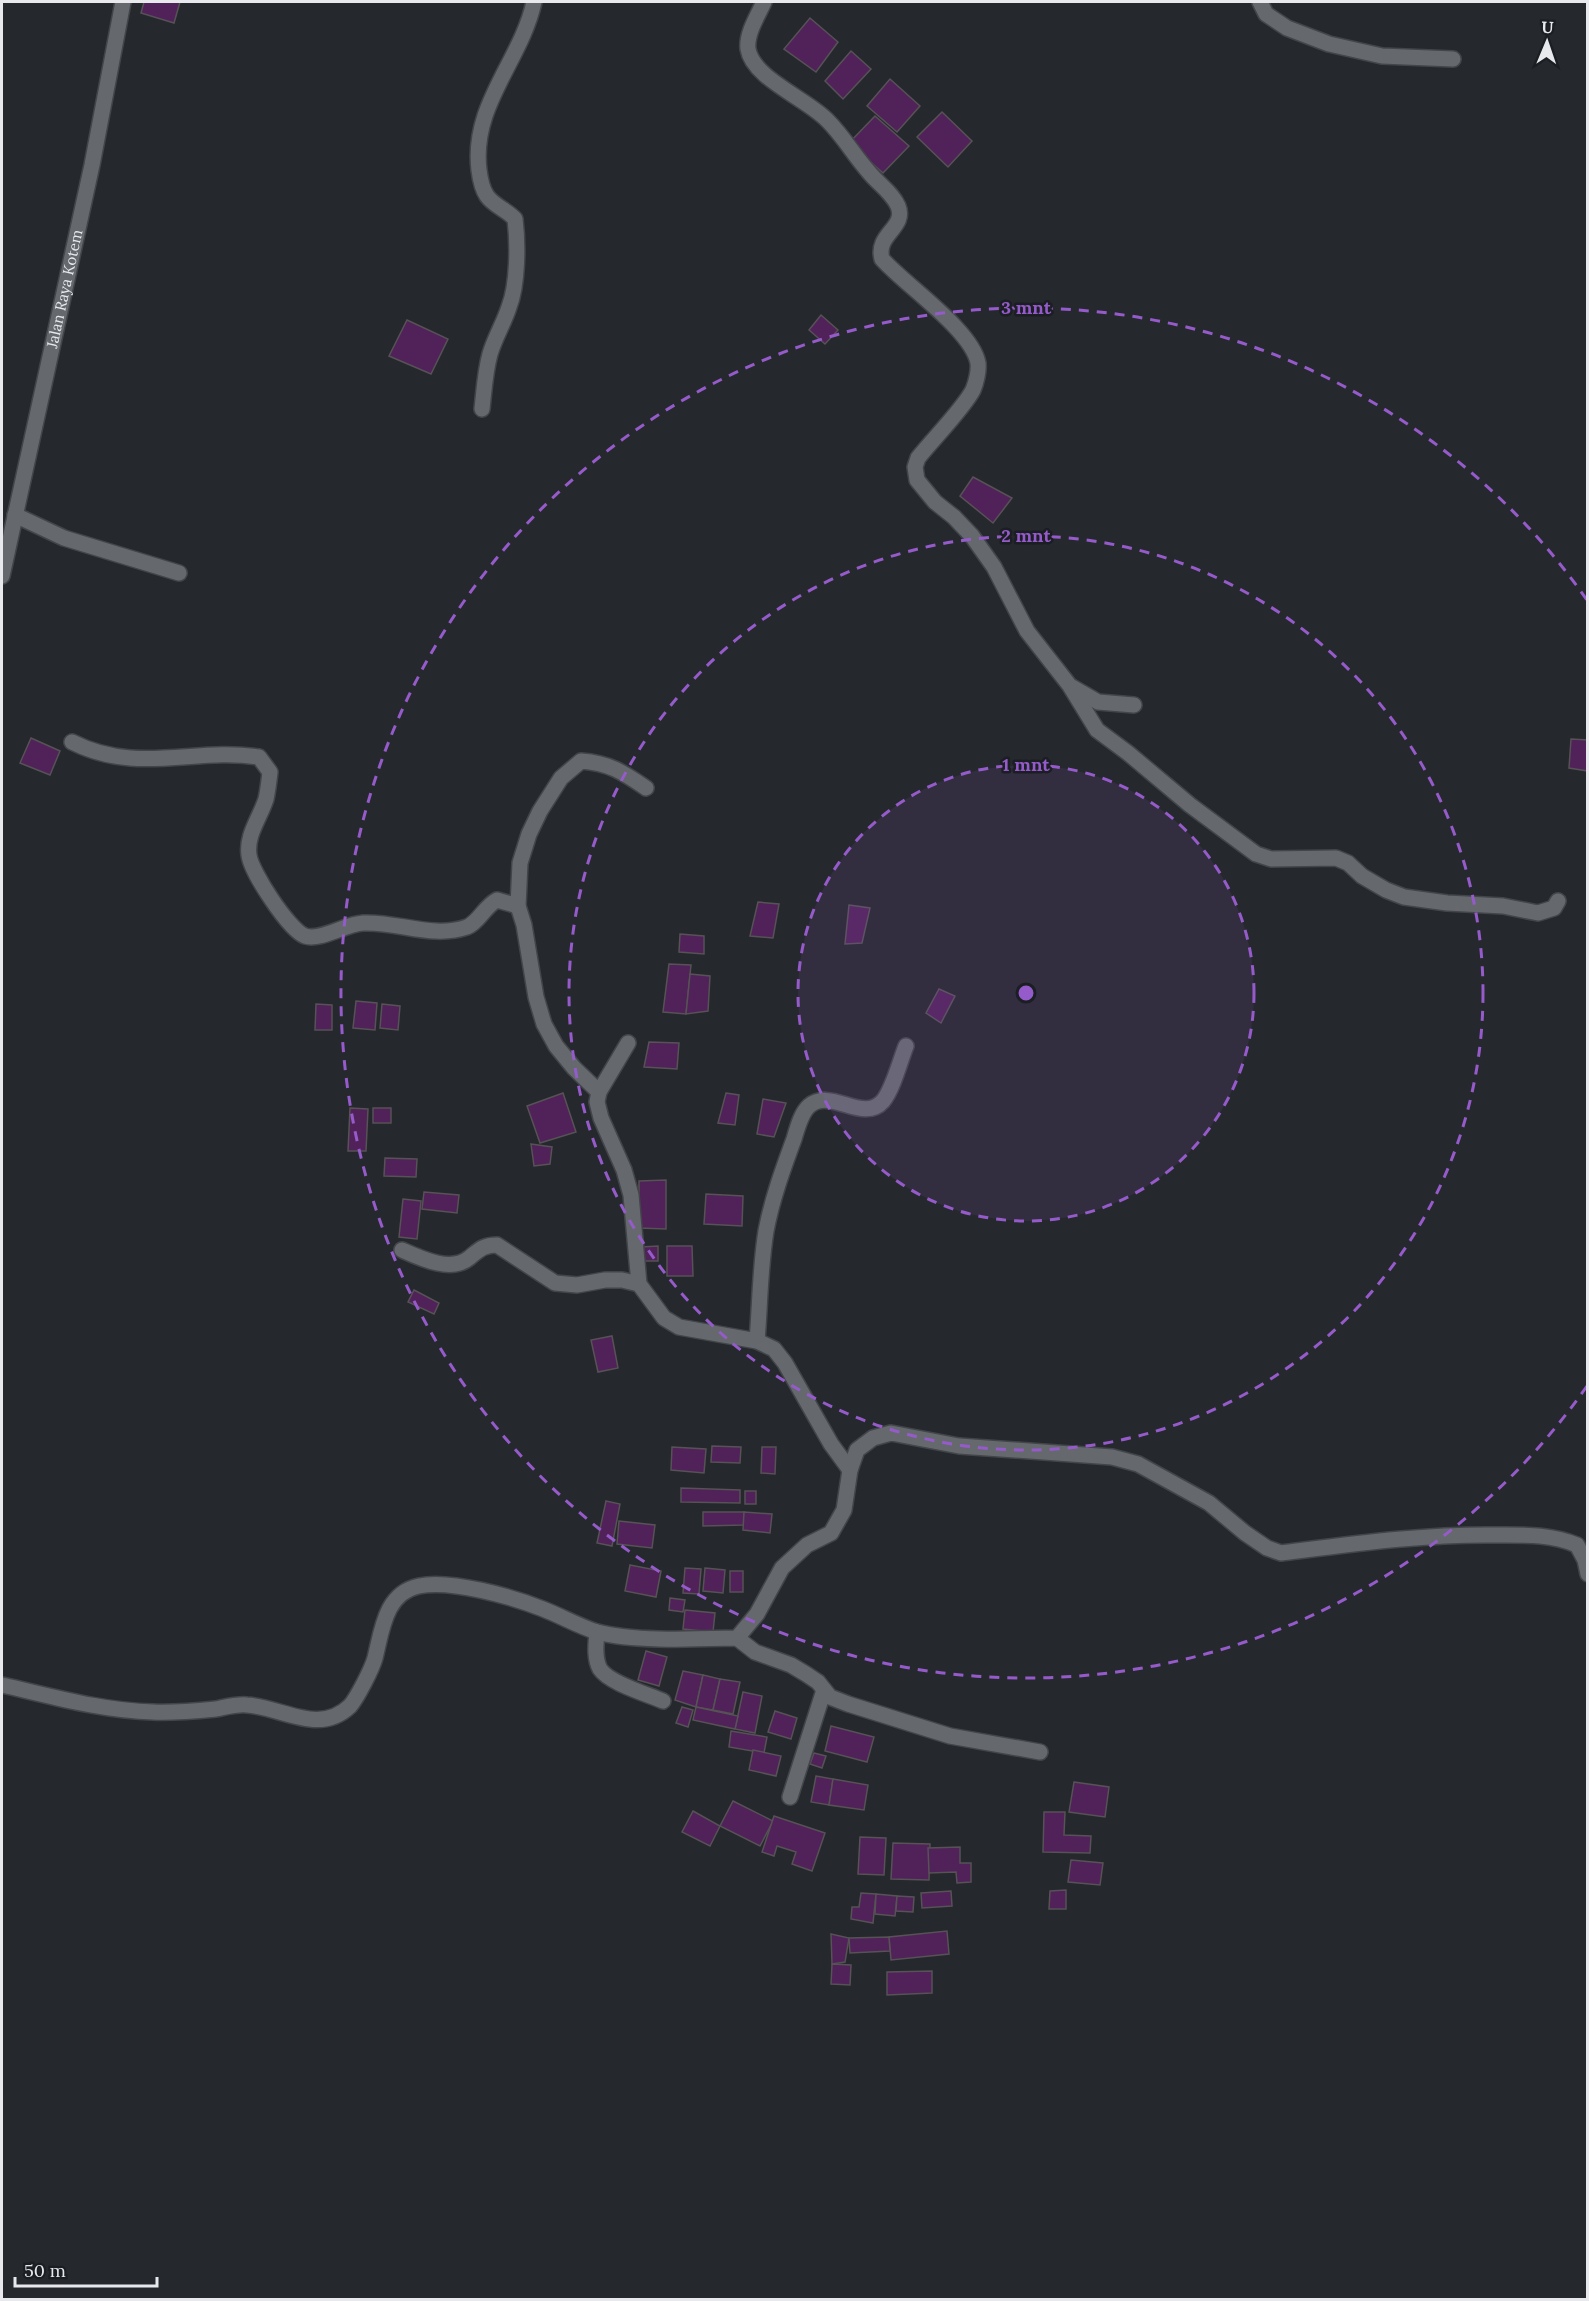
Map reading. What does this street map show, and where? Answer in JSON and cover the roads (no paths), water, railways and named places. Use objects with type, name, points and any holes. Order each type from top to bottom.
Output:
[{"type":"street","name":"Jalan Raya Kotem","points":[[2,576],[89,177],[123,2]]},
{"type":"street","points":[[482,409],[489,357],[497,332],[510,306],[515,276],[517,230],[515,219],[486,195],[480,180],[478,140],[483,120],[522,36],[534,2]]},
{"type":"street","points":[[764,2],[748,42],[751,60],[828,121],[869,173],[893,198],[899,208],[900,216],[882,241],[880,250],[882,259],[952,323],[975,354],[978,363],[978,373],[973,390],[918,458],[915,467],[916,480],[935,502],[954,517],[972,536],[1006,587],[1027,630],[1070,686],[1097,730],[1190,805],[1256,854],[1271,859],[1336,858],[1348,863],[1362,876],[1404,897],[1447,903],[1503,906],[1538,913],[1554,908],[1558,901]]},
{"type":"street","points":[[1260,2],[1266,14],[1287,28],[1346,49],[1382,56],[1453,59]]},
{"type":"street","points":[[15,515],[64,538],[179,573]]},
{"type":"street","points":[[1070,686],[1098,702],[1134,705]]},
{"type":"street","points":[[72,742],[96,752],[121,758],[170,760],[242,755],[259,757],[270,772],[267,796],[248,840],[249,858],[272,902],[303,935],[315,937],[351,924],[366,923],[419,931],[453,930],[474,923],[488,905],[497,900],[518,906]]},
{"type":"street","points":[[599,1092],[574,1068],[556,1046],[544,1023],[536,997],[524,925],[518,906],[520,863],[529,834],[540,811],[561,778],[581,761],[598,762],[618,769],[646,788]]},
{"type":"street","points":[[628,1042],[599,1092],[597,1102],[601,1118],[624,1170],[632,1195],[639,1284],[664,1318],[679,1327],[757,1341],[774,1350],[785,1364],[831,1444],[850,1470]]},
{"type":"street","points":[[757,1341],[766,1232],[778,1182],[802,1118],[809,1106],[819,1102],[831,1101],[863,1109],[875,1108],[884,1100],[906,1046]]},
{"type":"street","points":[[402,1250],[431,1262],[460,1263],[477,1250],[489,1245],[497,1245],[555,1283],[577,1286],[621,1280],[639,1284]]},
{"type":"street","points":[[737,1638],[757,1614],[782,1568],[807,1545],[831,1533],[844,1510],[850,1470],[857,1450],[873,1438],[891,1433],[960,1446],[1112,1457],[1138,1464],[1209,1503],[1245,1533],[1275,1552],[1457,1535],[1559,1537],[1577,1545],[1585,1560],[1587,1574]]},
{"type":"street","points":[[2,1684],[128,1711],[188,1711],[243,1704],[263,1706],[303,1719],[331,1718],[352,1704],[374,1661],[382,1627],[391,1605],[406,1590],[437,1584],[504,1596],[541,1608],[597,1632],[647,1638],[737,1638],[755,1652],[791,1665],[818,1682],[830,1697],[848,1704],[950,1736],[1040,1752]]},
{"type":"street","points":[[597,1632],[597,1659],[601,1669],[609,1677],[663,1701]]},
{"type":"street","points":[[790,1797],[824,1690]]}]
